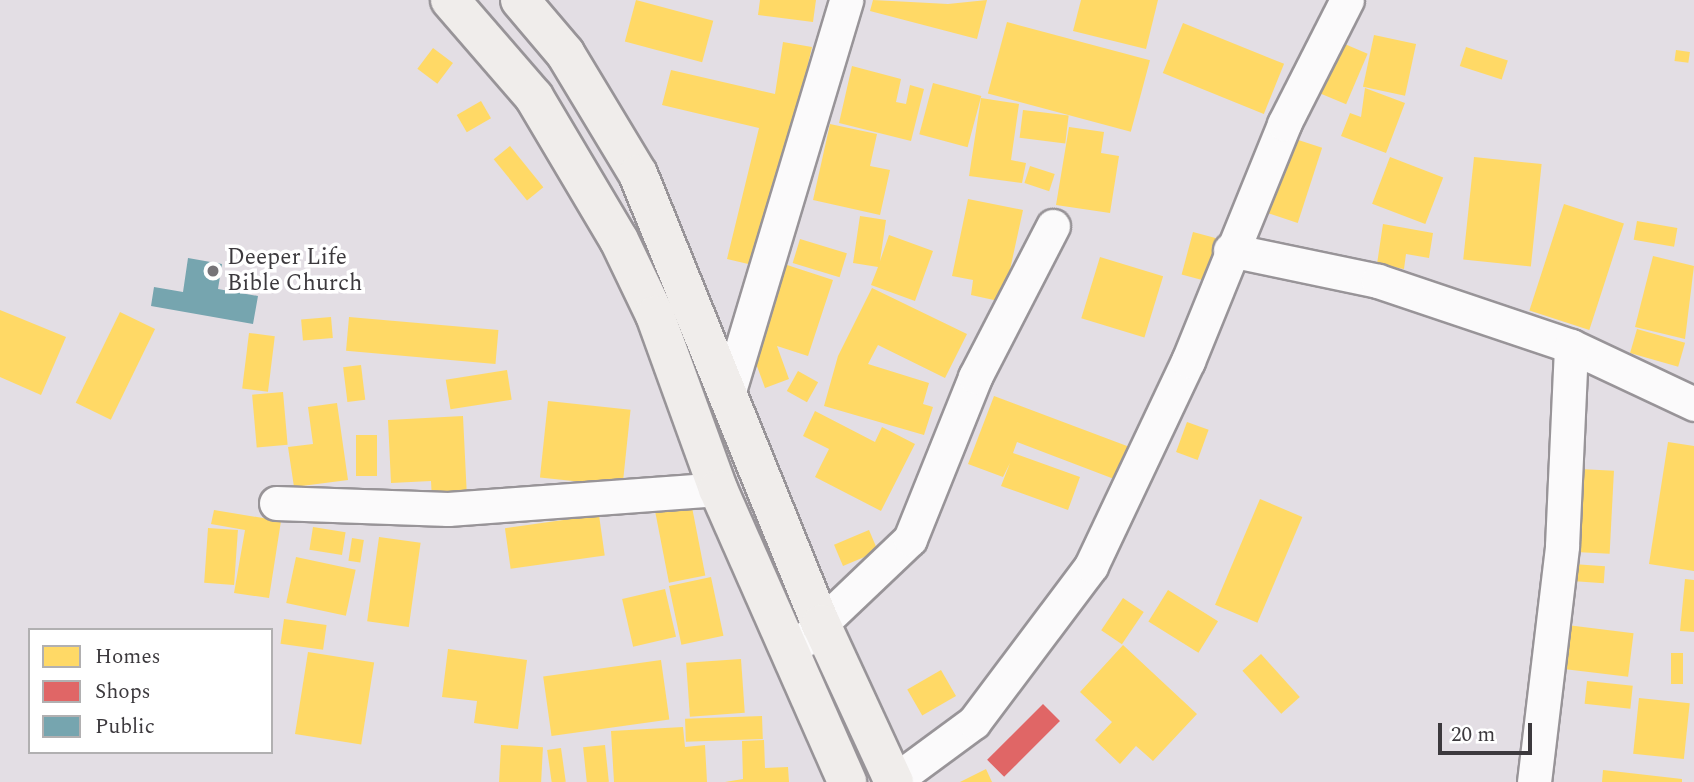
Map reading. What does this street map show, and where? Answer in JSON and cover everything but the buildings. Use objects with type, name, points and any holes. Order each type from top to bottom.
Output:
[{"type":"main road","points":[[450,0],[534,97],[600,205],[655,314],[718,489],[846,782]]},
{"type":"main road","points":[[520,0],[565,53],[638,174],[729,391],[821,624],[894,781]]},
{"type":"street","points":[[729,391],[846,0]]},
{"type":"street","points":[[894,781],[974,722],[1091,566],[1188,361],[1230,250],[1347,0]]},
{"type":"street","points":[[789,653],[909,539],[963,403],[1054,226]]},
{"type":"street","points":[[1230,250],[1378,281],[1571,346],[1694,404]]},
{"type":"street","points":[[1534,782],[1562,546],[1571,346]]},
{"type":"street","points":[[276,503],[448,509],[718,489]]},
{"type":"place","name":"Deeper Life Bible Church","points":[[213,271]]}]
